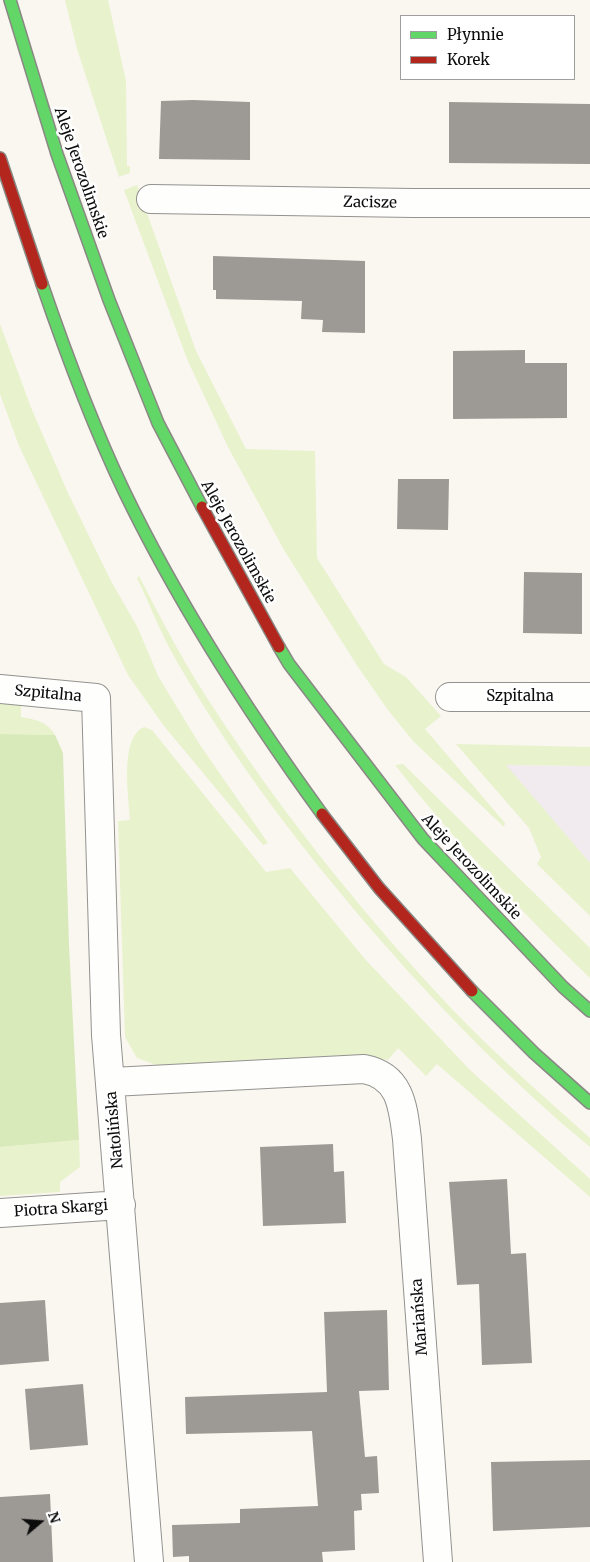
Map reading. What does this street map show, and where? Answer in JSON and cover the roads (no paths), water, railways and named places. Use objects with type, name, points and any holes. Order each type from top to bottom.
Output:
[{"type":"main road","name":"Aleje Jerozolimskie","points":[[10,0],[60,164],[109,300],[147,397],[185,476],[253,602],[289,664],[422,839],[563,988],[590,1010]]},
{"type":"main road","points":[[0,158],[38,274],[92,419],[148,540],[239,696],[297,783],[387,897],[439,957],[475,994],[559,1077],[590,1103]]},
{"type":"street","name":"Zacisze","points":[[151,199],[590,203]]},
{"type":"street","name":"Szpitalna","points":[[0,689],[96,698]]},
{"type":"street","name":"Szpitalna","points":[[450,697],[590,698]]},
{"type":"street","name":"Natolińska","points":[[96,698],[106,1035],[112,1082],[122,1204],[149,1562]]},
{"type":"street","name":"Mariańska","points":[[112,1082],[364,1069],[377,1071],[385,1077],[401,1098],[407,1138],[438,1562]]},
{"type":"street","name":"Piotra Skargi","points":[[0,1213],[122,1204]]}]
